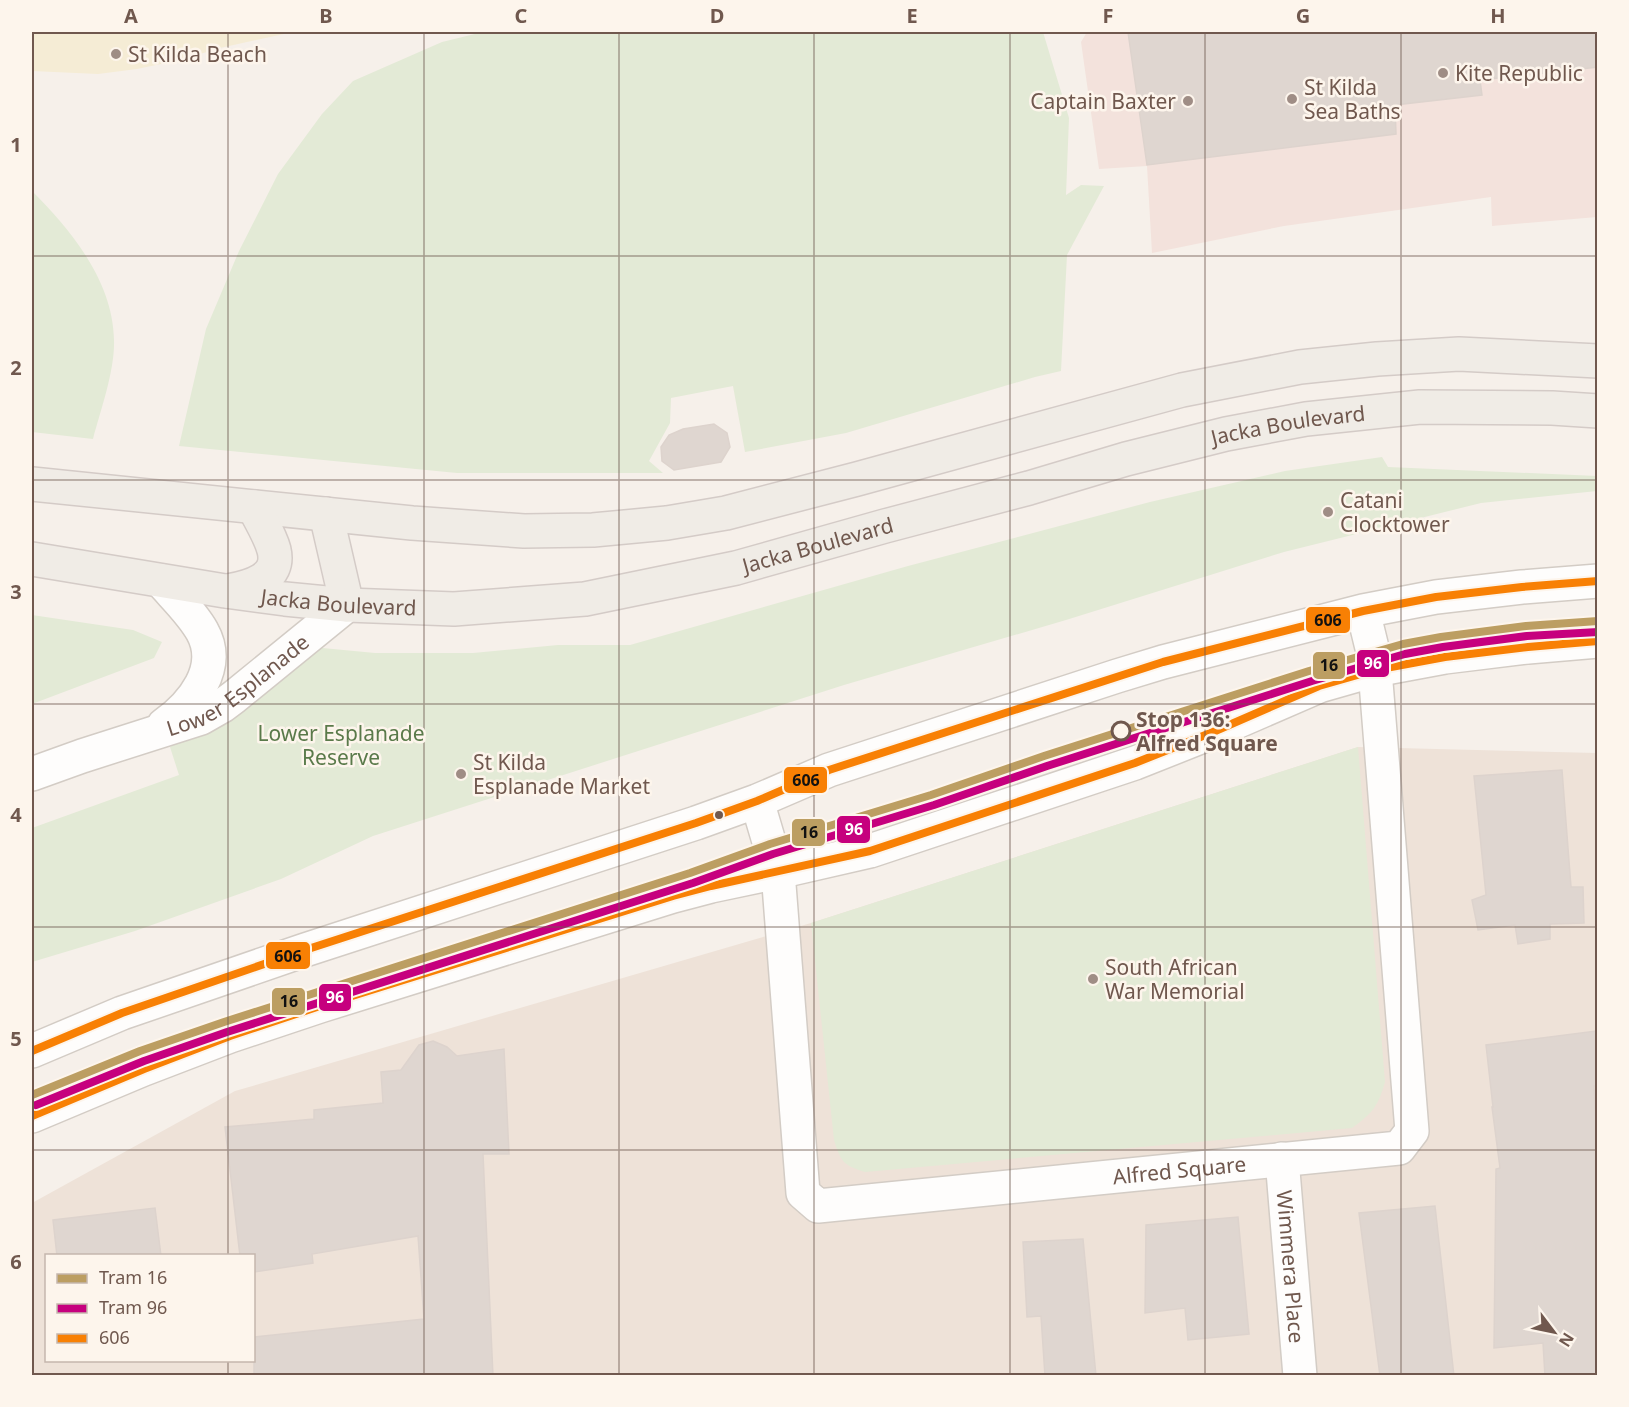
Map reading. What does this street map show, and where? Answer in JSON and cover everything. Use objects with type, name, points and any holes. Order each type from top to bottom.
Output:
[{"type":"main road","points":[[32,484],[412,523],[524,531],[593,530],[667,523],[726,513],[1182,390],[1300,367],[1459,354],[1598,362]]},
{"type":"main road","name":"Jacka Boulevard","points":[[32,559],[225,591],[347,605],[454,609],[585,599],[736,568],[1029,488],[1126,459],[1226,434],[1306,419],[1420,407],[1552,408],[1598,411]]},
{"type":"main road","points":[[225,591],[249,587],[259,582],[273,566],[274,550],[254,507]]},
{"type":"main road","points":[[326,514],[347,605]]},
{"type":"street","name":"Lower Esplanade","points":[[150,734],[177,716],[194,697],[204,680],[208,657],[203,632],[161,581]]},
{"type":"street","points":[[32,1051],[122,1013],[233,974],[696,823],[757,801],[829,770],[1163,663],[1363,610],[1436,597],[1598,581]]},
{"type":"street","name":"Lower Esplanade","points":[[32,774],[201,718],[222,706],[347,605]]},
{"type":"street","name":"Alfred Square","points":[[757,801],[778,872],[803,1193],[818,1206],[1399,1148],[1412,1131],[1375,669],[1363,610]]},
{"type":"street","points":[[32,1116],[230,1036],[320,1006],[673,896],[870,851],[1136,763],[1319,686],[1375,669],[1445,657],[1598,641]]},
{"type":"street","name":"Wimmera Place","points":[[1282,1159],[1300,1376]]},
{"type":"shaded area","name":"St Kilda Sea Baths","points":[[1087,32],[1597,32],[1597,217],[1492,226],[1491,197],[1284,226],[1152,253],[1147,166],[1099,169],[1081,42]]},
{"type":"shaded area","points":[[1358,747],[1597,753],[1597,1375],[32,1375],[32,1203],[235,1091],[811,923]]},
{"type":"green space","points":[[483,32],[1043,32],[1069,118],[1066,195],[1081,185],[1104,186],[1067,255],[1061,371],[846,433],[745,452],[733,386],[671,398],[670,423],[649,461],[663,473],[457,473],[179,446],[206,329],[239,251],[278,174],[322,114],[353,81],[442,42]]},
{"type":"green space","points":[[32,191],[61,222],[87,258],[98,277],[112,318],[114,352],[107,389],[93,439],[32,432]]},
{"type":"green space","name":"Lower Esplanade Reserve","points":[[1382,457],[1388,467],[1597,476],[1597,491],[1481,503],[1284,552],[1066,620],[844,685],[373,836],[281,879],[135,931],[32,962],[32,828],[179,775],[170,747],[210,725],[312,647],[375,653],[473,653],[558,645],[630,645],[908,566],[1150,502],[1285,471]]},
{"type":"green space","points":[[32,615],[133,630],[162,642],[154,658],[32,704]]},
{"type":"green space","points":[[1358,747],[1385,1082],[1374,1108],[1359,1123],[1352,1128],[865,1172],[844,1162],[834,1140],[811,923]]},
{"type":"sand","name":"St Kilda Beach","points":[[32,32],[293,32],[220,48],[180,60],[98,74],[32,71]]},
{"type":"building","name":"St Kilda Sea Baths","points":[[1128,32],[1598,32],[1598,67],[1480,80],[1482,95],[1395,105],[1396,134],[1147,165]]},
{"type":"building","points":[[714,424],[727,433],[730,447],[721,462],[674,470],[662,461],[661,447],[669,435],[683,429]]},
{"type":"building","points":[[1562,770],[1571,887],[1583,887],[1584,923],[1550,924],[1550,939],[1518,944],[1515,925],[1478,930],[1472,900],[1486,895],[1474,776]]},
{"type":"building","points":[[1596,1031],[1598,1086],[1594,1086],[1598,1161],[1598,1376],[1545,1376],[1543,1343],[1494,1348],[1496,1169],[1500,1168],[1486,1045]]},
{"type":"building","points":[[433,1041],[447,1047],[457,1056],[504,1049],[509,1154],[483,1154],[493,1376],[254,1376],[255,1337],[424,1319],[418,1236],[312,1254],[313,1263],[255,1272],[255,1254],[240,1254],[225,1127],[314,1119],[314,1110],[383,1103],[381,1072],[401,1070],[419,1045]]},
{"type":"building","points":[[1435,1206],[1454,1376],[1380,1376],[1359,1213]]},
{"type":"building","points":[[155,1208],[161,1254],[57,1254],[53,1220]]},
{"type":"building","points":[[1238,1217],[1249,1334],[1188,1340],[1185,1308],[1145,1313],[1146,1225]]},
{"type":"building","points":[[1083,1239],[1096,1376],[1045,1376],[1041,1316],[1027,1317],[1023,1242]]},
{"type":"tram line","name":"16","points":[[32,1095],[140,1051],[224,1022],[1309,671],[1403,644],[1441,637],[1526,626],[1598,621]]},
{"type":"tram line","name":"96","points":[[36,1105],[144,1061],[227,1032],[1312,681],[1405,654],[1443,647],[1527,636],[1598,632]]},
{"type":"transit line","name":"606","points":[[32,1051],[122,1013],[305,950],[696,823],[757,801],[829,770],[1163,662],[1363,611],[1436,597],[1598,581]]},
{"type":"transit line","name":"606","points":[[32,1116],[230,1036],[320,1006],[673,896],[870,851],[1135,763],[1319,686],[1375,670],[1445,657],[1598,641]]},
{"type":"place","name":"St Kilda Beach","points":[[116,54]]},
{"type":"place","name":"Kite Republic","points":[[1443,73]]},
{"type":"place","name":"St Kilda Sea Baths","points":[[1292,99]]},
{"type":"place","name":"Captain Baxter","points":[[1188,101]]},
{"type":"place","name":"Catani Clocktower","points":[[1328,512]]},
{"type":"place","name":"Stop 136: Alfred Square","points":[[1121,731]]},
{"type":"place","name":"St Kilda Esplanade Market","points":[[461,774]]},
{"type":"place","name":"South African War Memorial","points":[[1093,979]]}]
